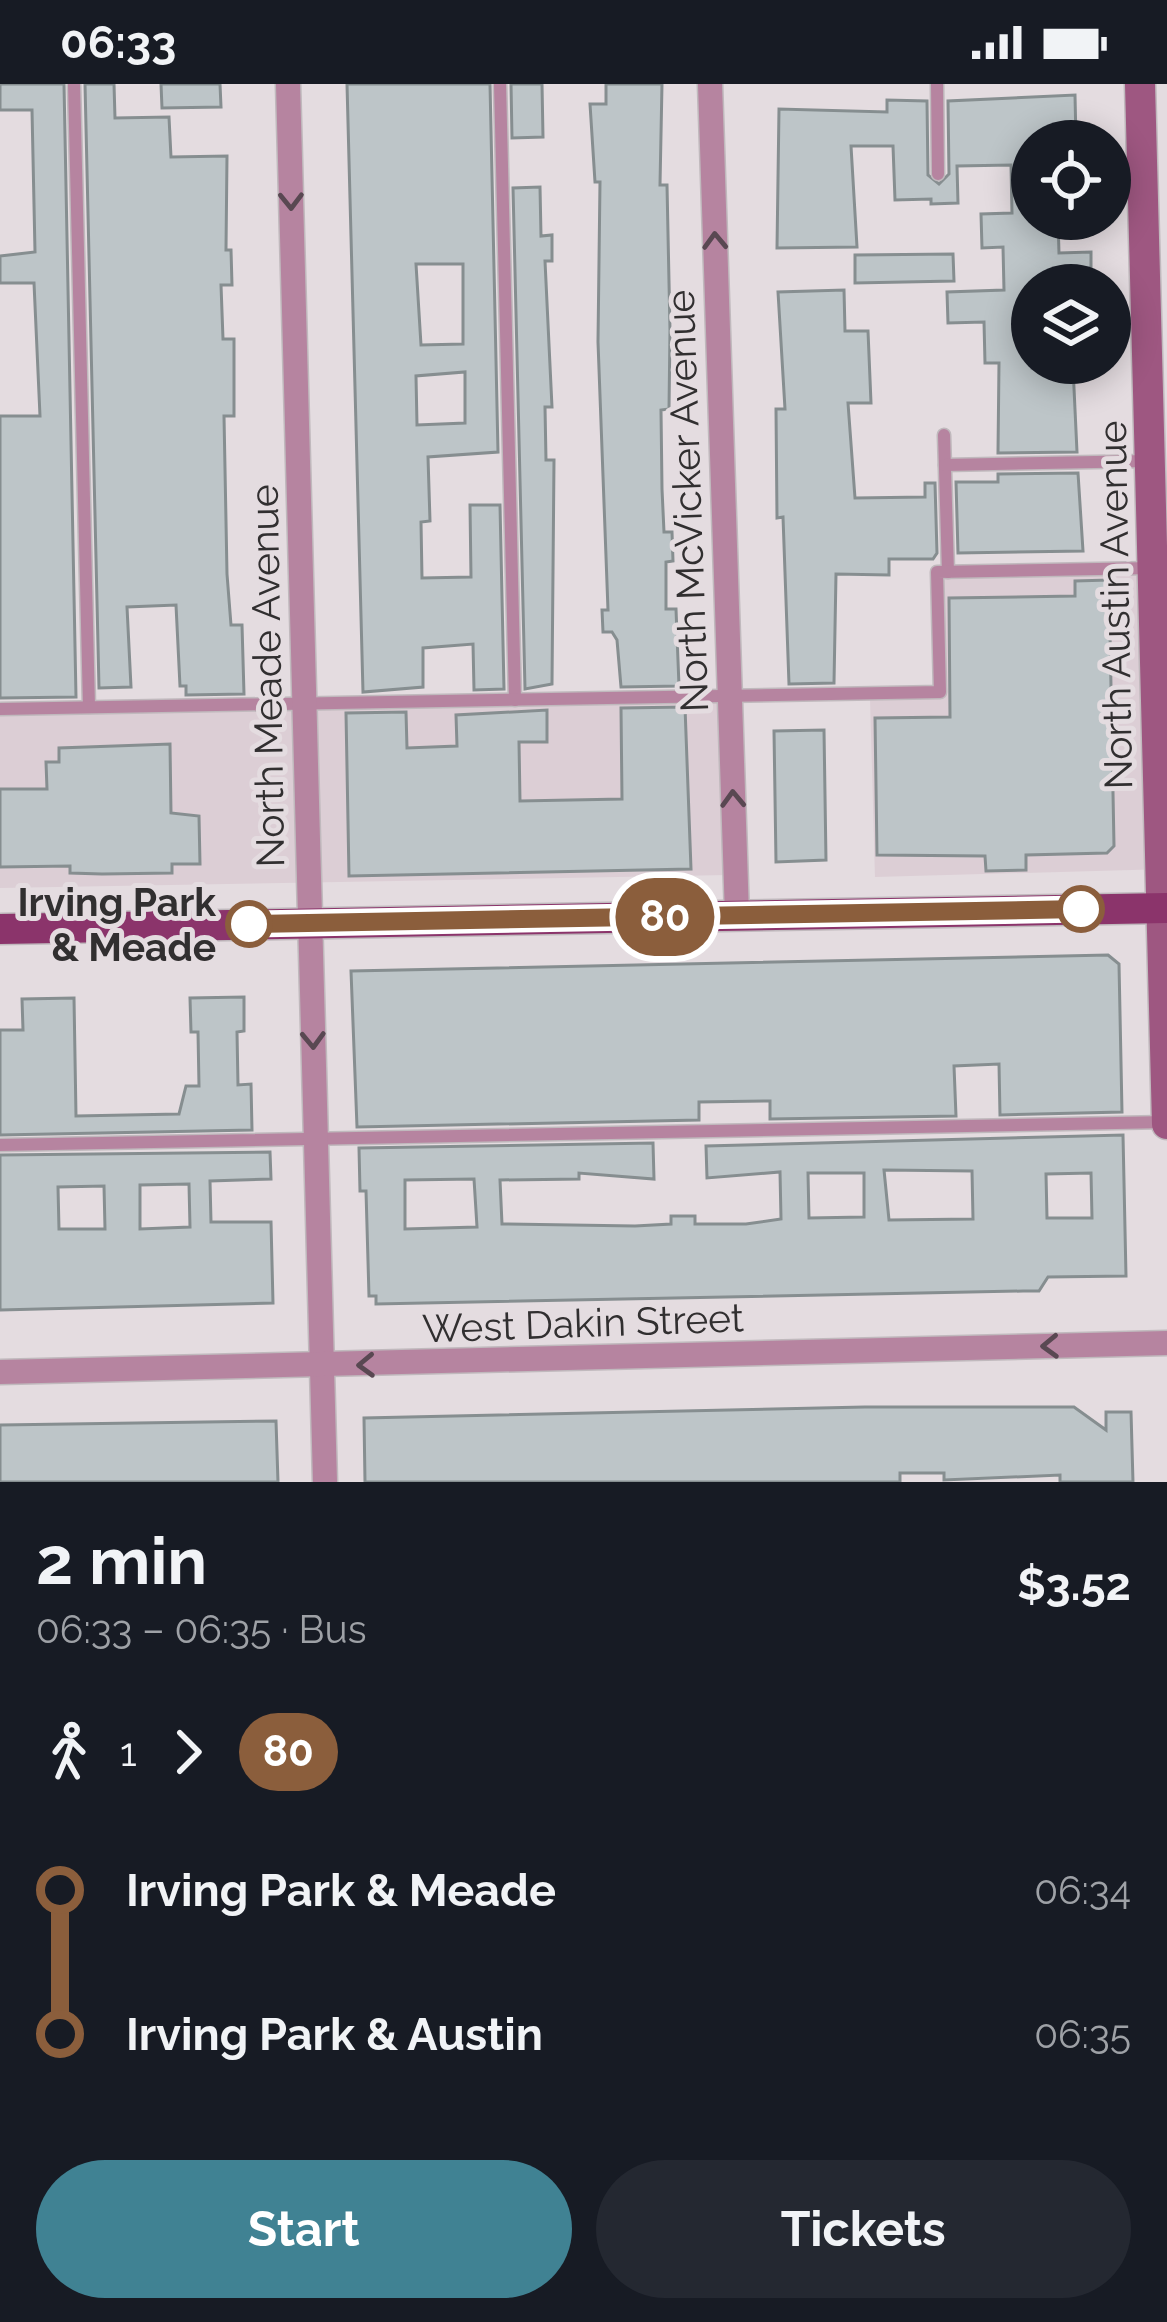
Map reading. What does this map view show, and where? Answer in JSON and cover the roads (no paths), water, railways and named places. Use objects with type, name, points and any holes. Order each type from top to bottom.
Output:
[{"type":"main road","points":[[0,929],[1164,908]]},
{"type":"street","name":"North Meade Avenue","points":[[288,84],[326,1482]]},
{"type":"street","name":"North McVicker Avenue","points":[[710,84],[737,916]]},
{"type":"street","name":"North Austin Avenue","points":[[1140,84],[1153,568],[1161,668],[1167,1123]]},
{"type":"street","name":"West Dakin Street","points":[[0,1372],[1167,1343]]},
{"type":"lane","points":[[74,84],[88,707]]},
{"type":"lane","points":[[500,84],[515,700]]},
{"type":"lane","points":[[937,84],[938,174]]},
{"type":"lane","points":[[944,435],[947,572]]},
{"type":"lane","points":[[945,465],[1150,461]]},
{"type":"lane","points":[[0,709],[940,692],[937,572],[1153,568]]},
{"type":"lane","points":[[0,1145],[1167,1123]]},
{"type":"place","name":"Irving Park & Meade","points":[[249,924]]}]
